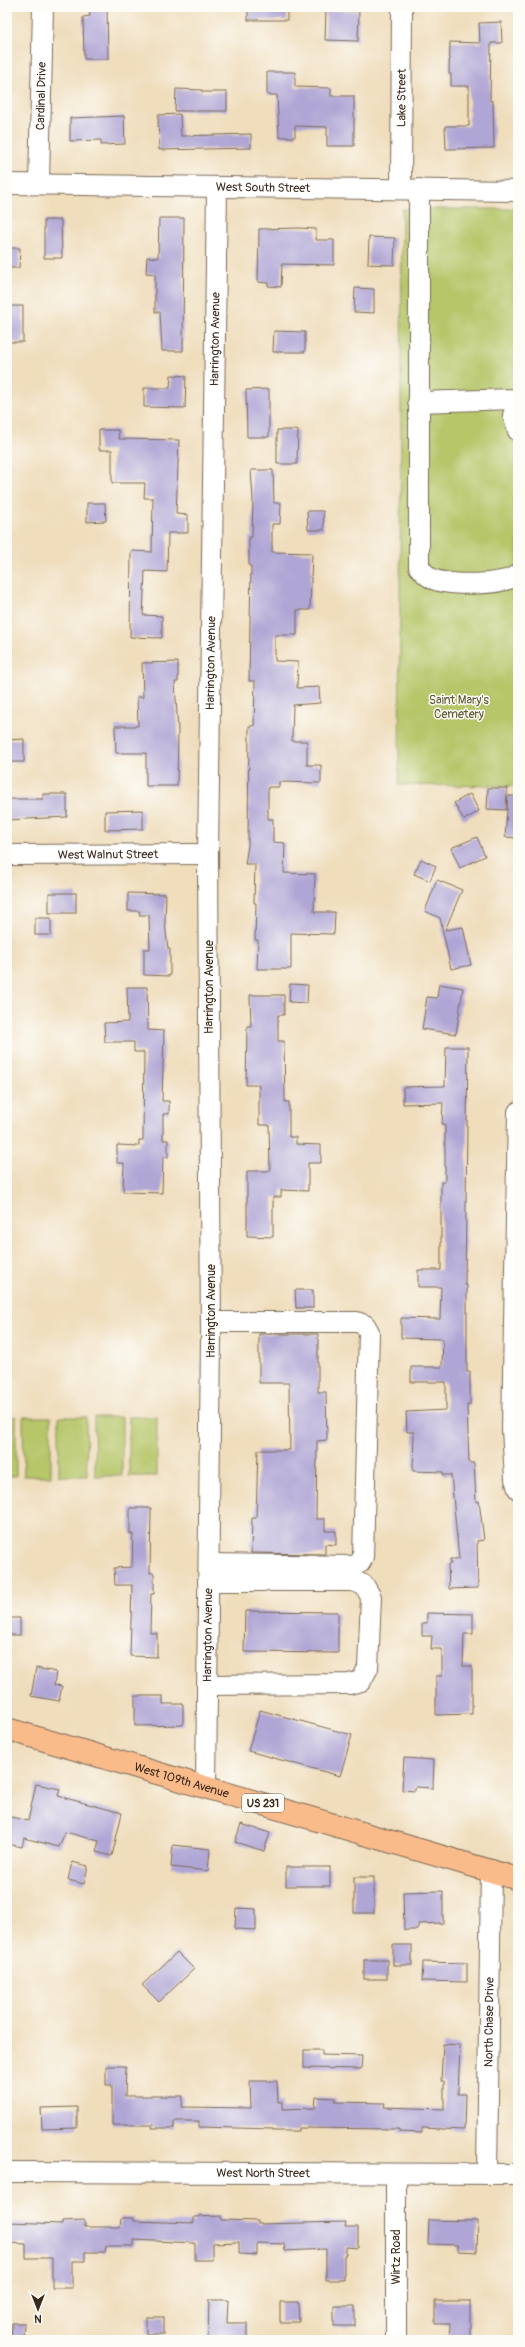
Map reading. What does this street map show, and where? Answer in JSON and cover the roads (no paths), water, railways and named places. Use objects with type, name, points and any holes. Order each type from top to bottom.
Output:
[{"type":"main road","name":"West 109th Avenue","points":[[7,1729],[206,1786],[518,1879]]},
{"type":"street","name":"Cardinal Drive","points":[[39,184],[43,7]]},
{"type":"street","name":"Lake Street","points":[[402,7],[418,402],[419,567],[433,579],[444,582],[493,583],[505,581],[518,574]]},
{"type":"street","name":"West South Street","points":[[7,184],[518,191]]},
{"type":"street","name":"Harrington Avenue","points":[[206,1786],[211,1322],[208,854],[217,188]]},
{"type":"street","points":[[418,402],[518,399]]},
{"type":"street","points":[[518,402],[513,414],[518,430]]},
{"type":"street","name":"West Walnut Street","points":[[7,855],[208,854]]},
{"type":"street","points":[[518,1112],[515,1429],[515,1479],[518,1489]]},
{"type":"street","points":[[208,1572],[353,1566],[360,1563],[363,1557],[368,1332],[366,1325],[357,1322],[211,1322]]},
{"type":"street","points":[[207,1685],[350,1684],[361,1680],[368,1668],[371,1597],[364,1585],[352,1581],[208,1572]]},
{"type":"street","name":"North Chase Drive","points":[[487,2174],[491,1870]]},
{"type":"street","name":"West North Street","points":[[7,2172],[396,2175],[518,2174]]},
{"type":"street","name":"Wirtz Road","points":[[396,2175],[396,2340]]},
{"type":"park label","name":"Saint Mary's Cemetery","points":[[459,707]]}]
